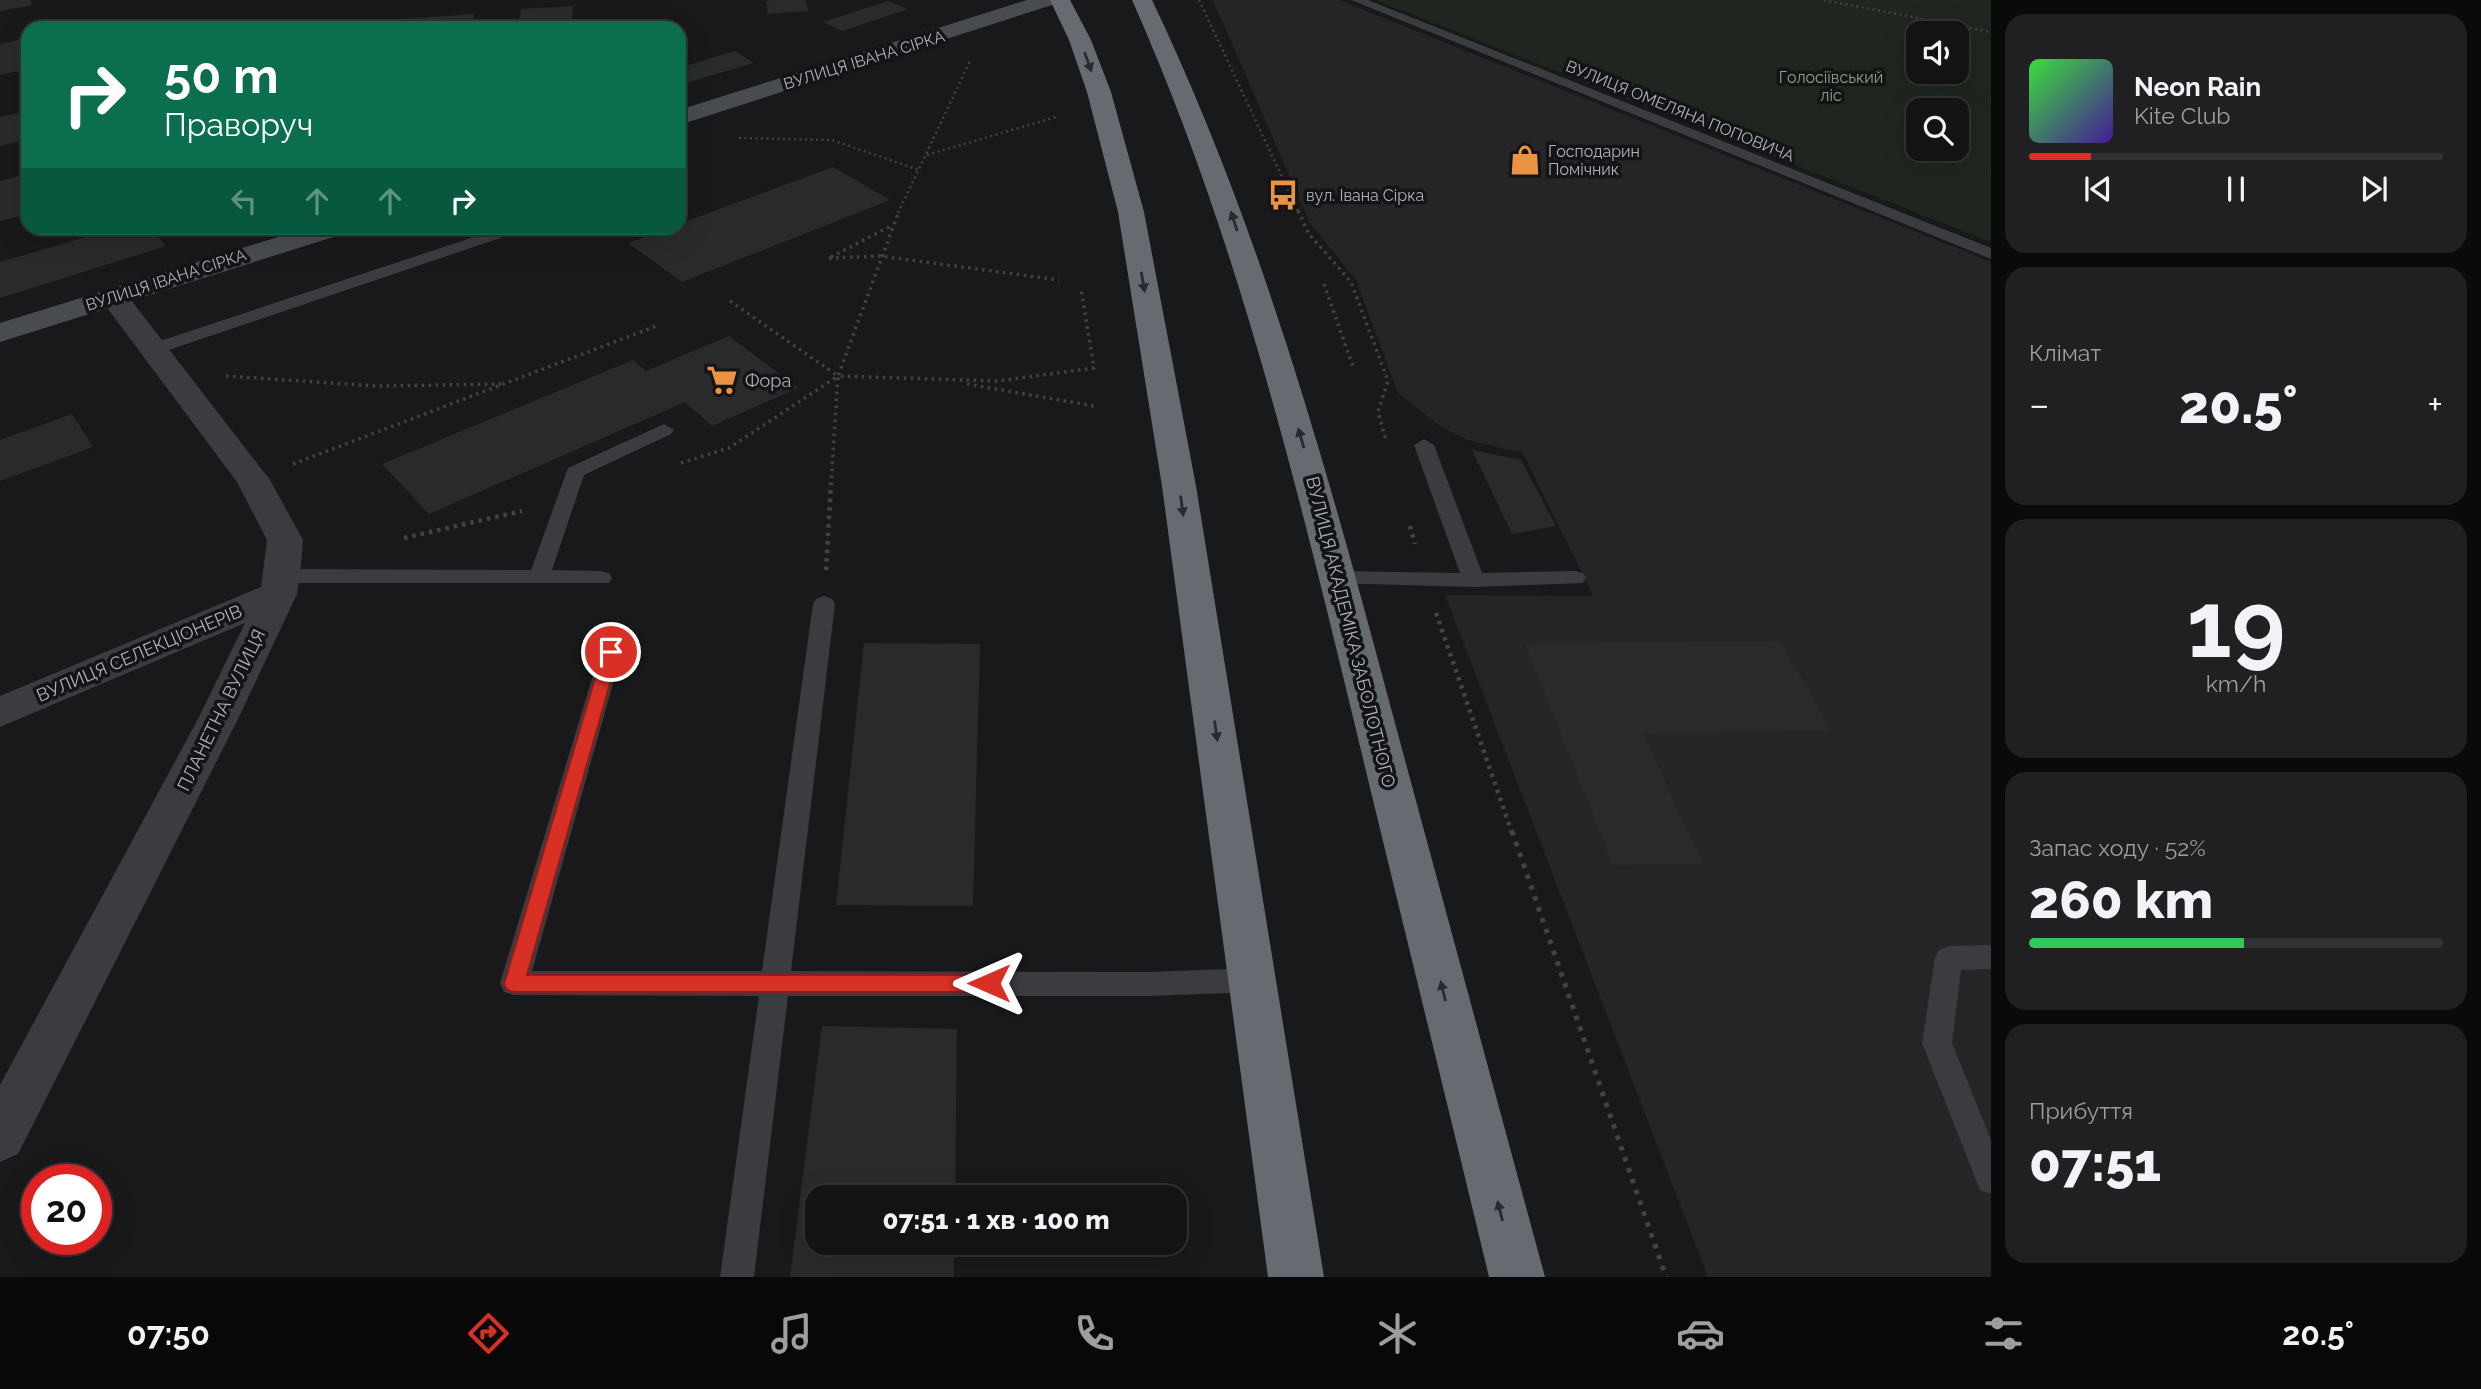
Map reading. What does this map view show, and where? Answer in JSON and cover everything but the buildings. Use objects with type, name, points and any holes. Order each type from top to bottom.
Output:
[{"type":"highway","points":[[1060,0],[1080,40],[1099,92],[1131,212],[1180,486],[1296,1277]]},
{"type":"highway","name":"ВУЛИЦЯ АКАДЕМІКА ЗАБОЛОТНОГО","points":[[1142,0],[1179,73],[1229,207],[1280,364],[1517,1277]]},
{"type":"street","name":"ВУЛИЦЯ ІВАНА СІРКА","points":[[686,116],[1048,0]]},
{"type":"street","name":"ВУЛИЦЯ ІВАНА СІРКА","points":[[0,333],[311,235]]},
{"type":"street","name":"ПЛАНЕТНА ВУЛИЦЯ","points":[[0,1138],[218,719],[279,585],[285,540],[253,480],[114,297]]},
{"type":"street","name":"ВУЛИЦЯ СЕЛЕКЦІОНЕРІВ","points":[[0,712],[279,585]]},
{"type":"lane","name":"ВУЛИЦЯ ОМЕЛЯНА ПОПОВИЧА","points":[[1357,0],[1991,254]]},
{"type":"lane","points":[[163,361],[496,235]]},
{"type":"lane","points":[[539,578],[575,471],[664,430]]},
{"type":"lane","points":[[1424,444],[1474,580]]},
{"type":"lane","points":[[279,585],[601,578]]},
{"type":"lane","points":[[1337,578],[1575,578]]},
{"type":"lane","points":[[736,1276],[824,604]]},
{"type":"lane","points":[[611,652],[514,984],[1148,984],[1253,979]]},
{"type":"lane","points":[[1991,957],[1949,958],[1937,1043],[1991,1180]]},
{"type":"path","points":[[1199,0],[1308,234],[1351,282],[1388,381],[1378,412],[1389,451]]},
{"type":"path","points":[[1825,0],[1991,32]]},
{"type":"path","points":[[824,604],[838,376],[892,226],[975,51]]},
{"type":"path","points":[[926,156],[1056,117]]},
{"type":"path","points":[[735,138],[832,140],[919,170]]},
{"type":"path","points":[[892,226],[829,258],[880,256],[1059,280]]},
{"type":"path","points":[[1324,284],[1353,367]]},
{"type":"path","points":[[960,383],[1067,374],[1094,368],[1081,289]]},
{"type":"path","points":[[730,301],[838,376],[960,383],[1094,406]]},
{"type":"path","points":[[253,480],[659,325]]},
{"type":"path","points":[[163,361],[377,386],[505,384]]},
{"type":"path","points":[[1407,515],[1424,580],[1666,1277]]},
{"type":"shaded area","points":[[1213,0],[1339,0],[1991,262],[1991,1277],[1708,1277],[1445,595],[1593,596],[1523,453],[1468,440],[1441,427],[1398,393],[1356,280],[1310,223]]},
{"type":"green space","name":"Голосіївський ліс","points":[[1376,0],[1991,0],[1991,242]]},
{"type":"place","name":"Господарин Помічник","points":[[1525,160]]},
{"type":"place","name":"вул. Івана Сірка","points":[[1283,195]]},
{"type":"place","name":"Фора","points":[[722,380]]},
{"type":"route","points":[[611,652],[514,984],[989,983]]}]
